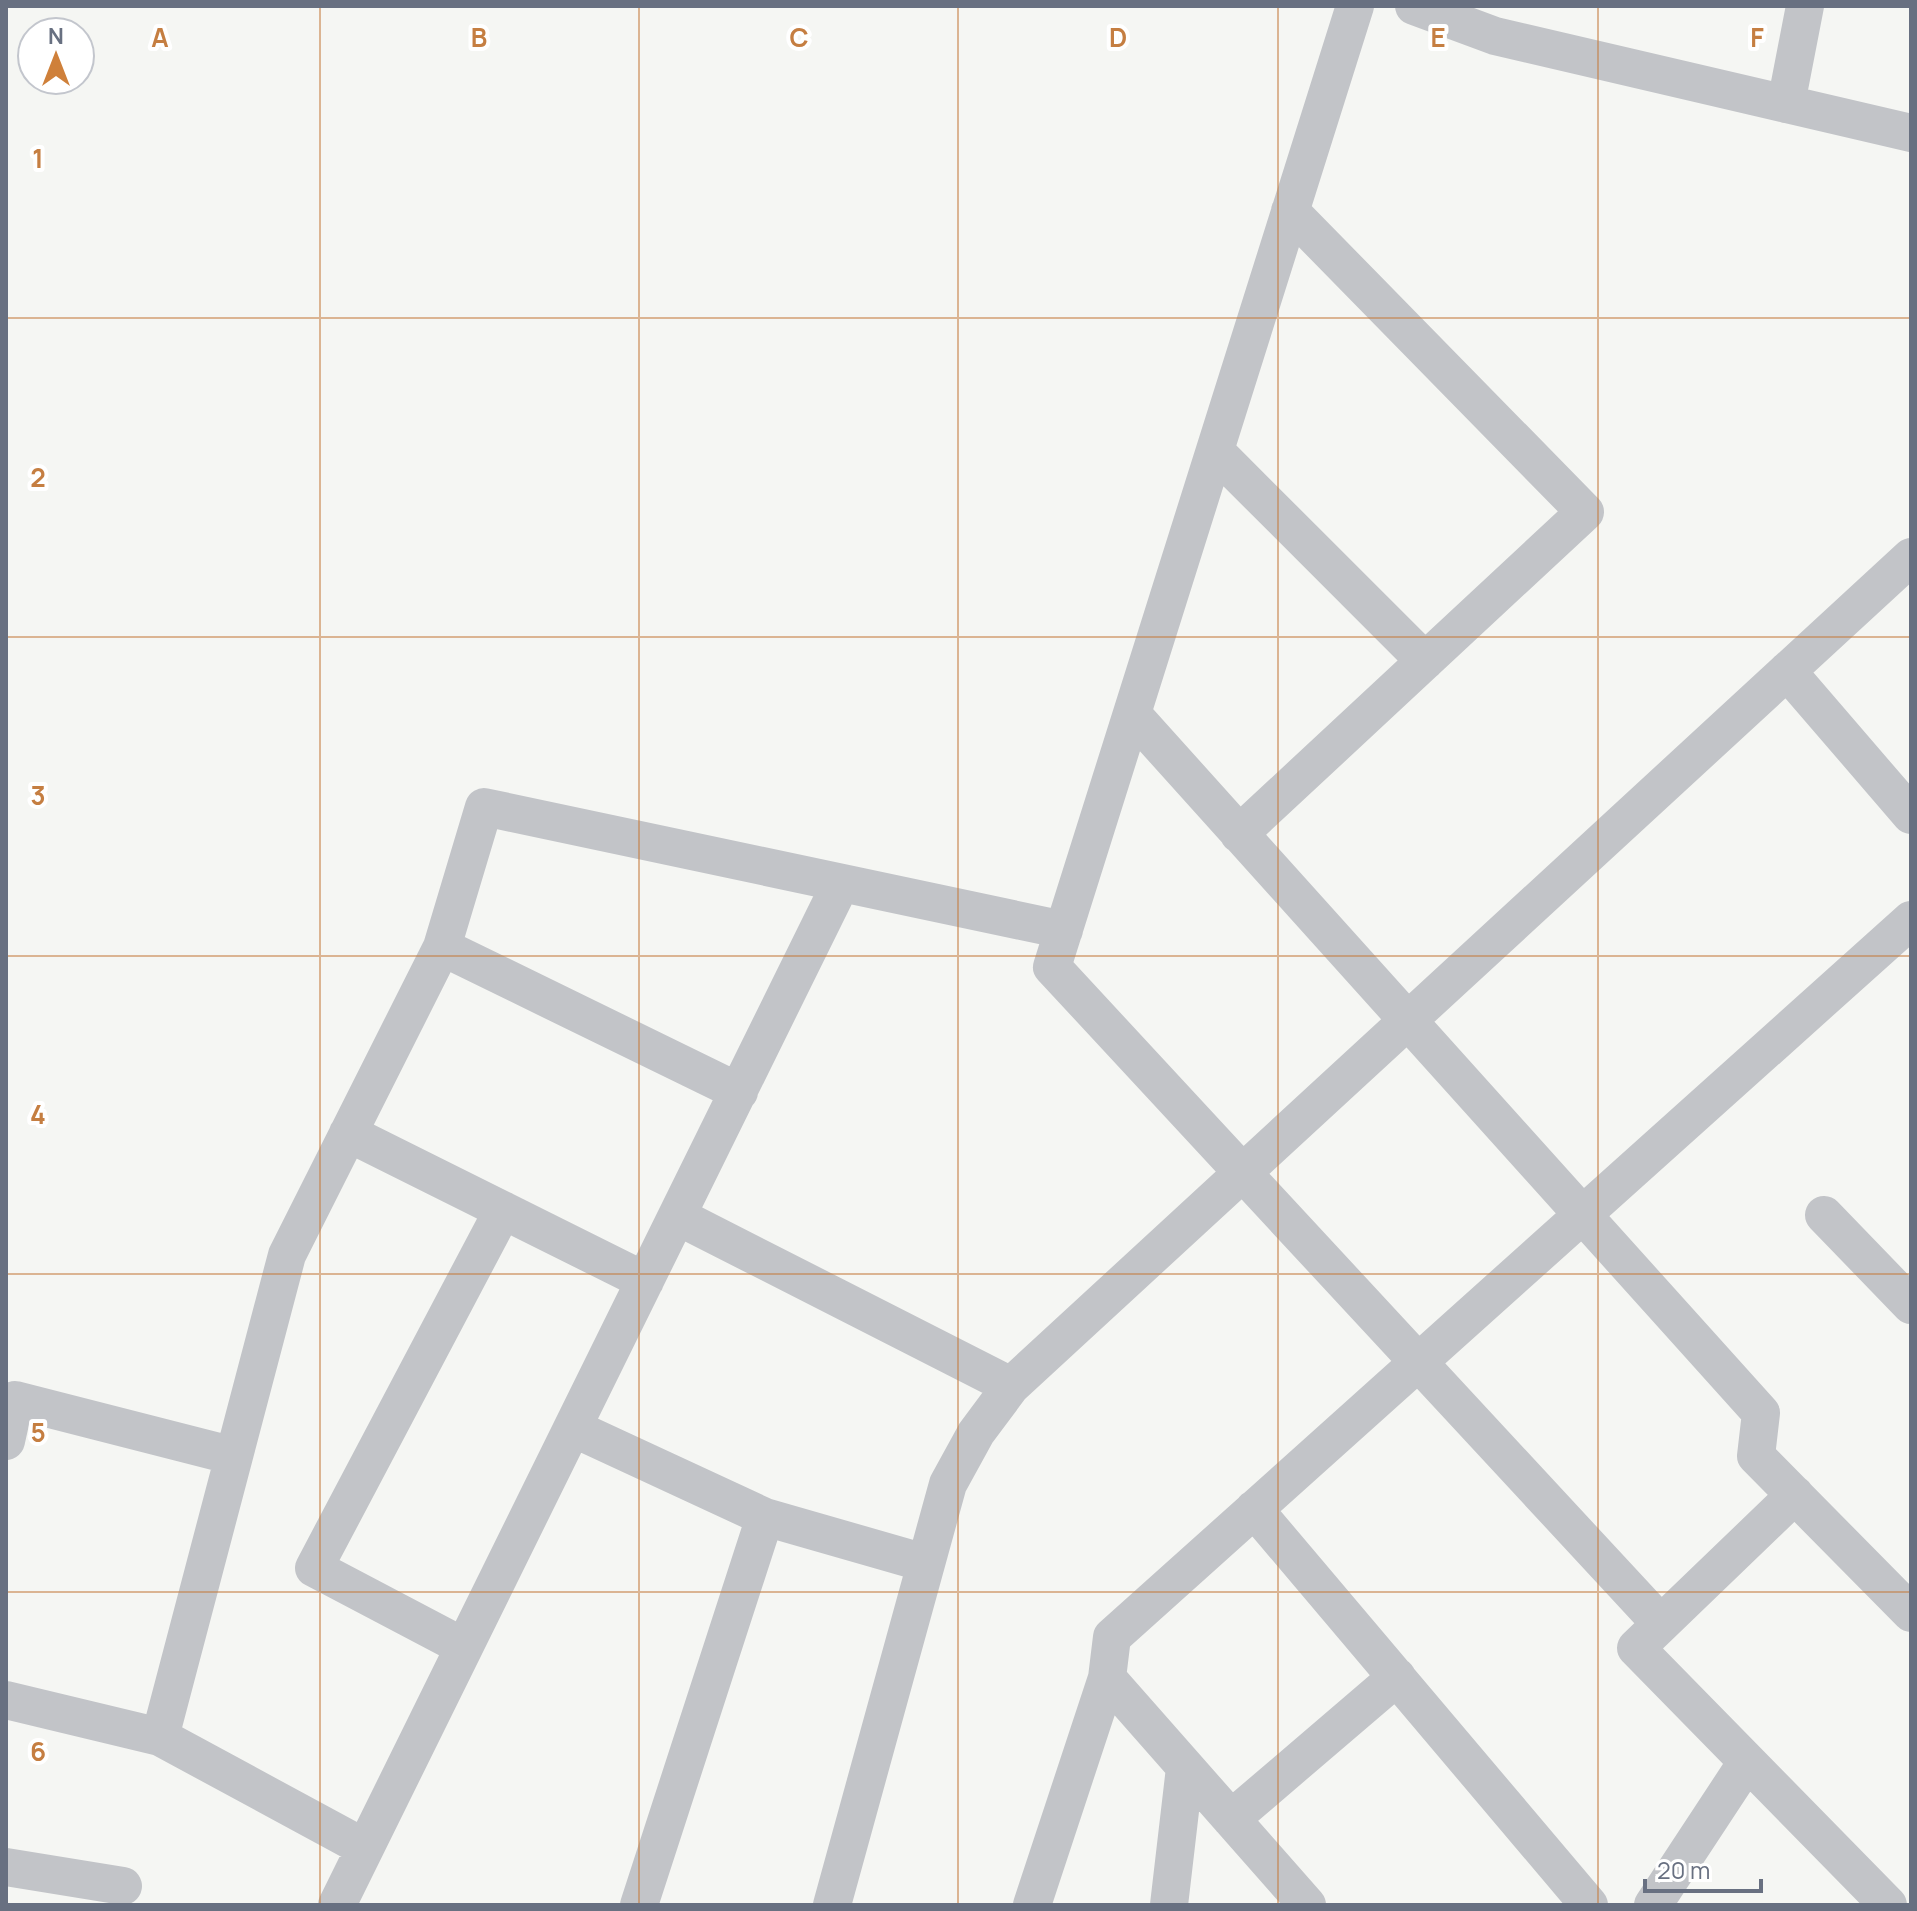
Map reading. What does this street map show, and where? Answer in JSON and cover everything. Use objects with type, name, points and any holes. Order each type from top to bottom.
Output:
[{"type":"street","points":[[1355,6],[1052,967],[1661,1624]]},
{"type":"street","points":[[1414,6],[1495,36],[1911,133]]},
{"type":"street","points":[[1786,104],[1805,6]]},
{"type":"street","points":[[1239,834],[1585,512],[1290,211]]},
{"type":"street","points":[[1215,451],[1425,661]]},
{"type":"street","points":[[832,1905],[948,1484],[976,1433],[1011,1386],[1911,557]]},
{"type":"street","points":[[1787,671],[1911,815]]},
{"type":"street","points":[[1132,714],[1761,1413],[1756,1456],[1911,1613]]},
{"type":"street","points":[[160,1737],[287,1255],[442,947],[484,807],[1064,930]]},
{"type":"street","points":[[337,1905],[841,883]]},
{"type":"street","points":[[1032,1905],[1107,1678],[1112,1637],[1911,920]]},
{"type":"street","points":[[442,947],[739,1092]]},
{"type":"street","points":[[348,1133],[645,1281]]},
{"type":"street","points":[[464,1647],[314,1568],[503,1210]]},
{"type":"street","points":[[1824,1215],[1906,1289]]},
{"type":"street","points":[[677,1216],[1011,1386]]},
{"type":"street","points":[[6,1441],[15,1400],[234,1456]]},
{"type":"street","points":[[573,1428],[765,1517],[925,1563]]},
{"type":"street","points":[[1795,1495],[1636,1648],[1888,1905]]},
{"type":"street","points":[[1254,1509],[1589,1905]]},
{"type":"street","points":[[639,1905],[765,1517]]},
{"type":"street","points":[[1231,1819],[1397,1677]]},
{"type":"street","points":[[1107,1678],[1307,1905]]},
{"type":"street","points":[[6,1700],[160,1737],[365,1848]]},
{"type":"street","points":[[1653,1905],[1747,1762]]},
{"type":"street","points":[[1169,1905],[1185,1768]]},
{"type":"street","points":[[6,1867],[123,1886]]}]
